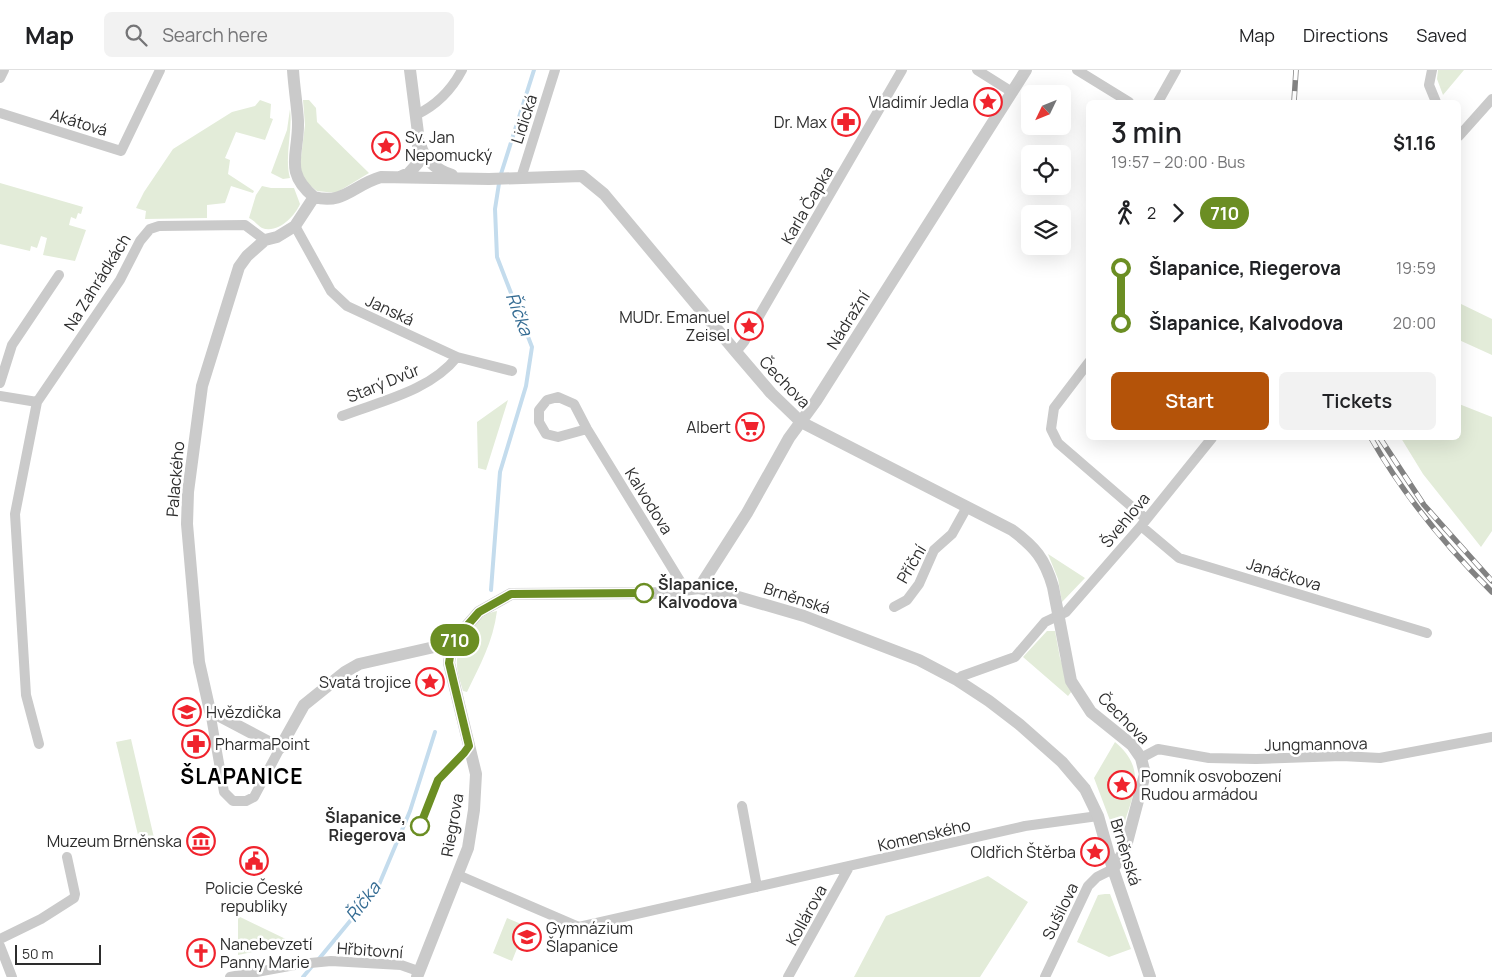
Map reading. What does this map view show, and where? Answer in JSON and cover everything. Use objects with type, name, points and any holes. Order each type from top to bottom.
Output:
[{"type":"street","points":[[0,78],[4,70]]},
{"type":"street","name":"Akátová","points":[[0,113],[121,151],[160,70]]},
{"type":"street","points":[[265,240],[277,237],[295,226],[314,197],[301,186],[296,173],[294,159],[298,123],[293,70]]},
{"type":"street","points":[[410,70],[421,149],[430,162],[440,171],[459,178]]},
{"type":"street","points":[[416,115],[432,107],[444,97],[462,70]]},
{"type":"street","name":"Lidická","points":[[516,178],[555,70]]},
{"type":"street","name":"Karla Čapka","points":[[736,352],[749,333],[902,70]]},
{"type":"street","points":[[977,70],[1012,92]]},
{"type":"street","name":"Nádražní","points":[[699,588],[801,422],[1026,70]]},
{"type":"street","points":[[1077,70],[1126,100]]},
{"type":"street","points":[[1159,100],[1176,70]]},
{"type":"street","points":[[1432,70],[1429,85],[1435,100]]},
{"type":"street","points":[[1461,130],[1492,99]]},
{"type":"street","points":[[402,176],[409,173],[418,163],[418,133]]},
{"type":"street","name":"Čechova","points":[[314,197],[328,201],[342,197],[365,181],[381,177],[489,179],[582,176],[604,194],[771,393],[801,422],[1012,530],[1036,549],[1049,572],[1071,681],[1091,712],[1132,746],[1142,758],[1145,774],[1126,850],[1113,869]]},
{"type":"street","name":"Na Zahrádkách","points":[[39,744],[26,695],[15,514],[37,402],[120,280],[140,241],[150,228],[159,226],[245,225],[265,240]]},
{"type":"street","name":"Janská","points":[[295,226],[331,291],[347,306],[457,357],[512,371]]},
{"type":"street","name":"Palackého","points":[[210,712],[199,662],[187,524],[188,492],[202,386],[239,267],[247,256],[265,240]]},
{"type":"street","points":[[0,383],[12,345],[58,275]]},
{"type":"street","name":"Starý Dvůr","points":[[342,416],[421,386],[449,368],[457,357]]},
{"type":"street","name":"Janáčkova","points":[[1086,366],[1054,408],[1051,429],[1058,443],[1179,558],[1427,633]]},
{"type":"street","points":[[0,396],[37,402]]},
{"type":"street","name":"Kalvodova","points":[[587,429],[558,437],[546,434],[539,422],[539,410],[547,400],[558,397],[574,404],[587,429],[685,589]]},
{"type":"street","name":"Švehlova","points":[[1058,618],[1066,612],[1210,440]]},
{"type":"street","name":"Příční","points":[[894,607],[907,600],[918,584],[934,550],[952,534],[967,507]]},
{"type":"street","name":"Brněnská","points":[[452,643],[479,612],[511,594],[659,593],[699,588],[804,616],[919,660],[957,680],[1019,724],[1062,762],[1084,789],[1098,816],[1113,869],[1150,977]]},
{"type":"street","points":[[957,680],[962,676],[1015,657],[1045,622],[1058,618]]},
{"type":"street","points":[[210,712],[224,792],[233,801],[246,802],[254,797],[304,705],[345,672],[359,664],[452,643]]},
{"type":"street","name":"Riegrova","points":[[418,974],[468,848],[474,810],[476,774],[449,663],[452,643]]},
{"type":"street","points":[[210,712],[280,748]]},
{"type":"street","name":"Jungmannova","points":[[1142,758],[1158,749],[1209,758],[1256,759],[1342,756],[1380,758],[1492,737]]},
{"type":"street","points":[[742,806],[757,887]]},
{"type":"street","name":"Komenského","points":[[458,875],[578,927],[1025,826],[1098,816]]},
{"type":"street","points":[[0,940],[41,919],[74,898],[75,894],[67,857]]},
{"type":"street","name":"Kollárova","points":[[788,977],[850,867]]},
{"type":"street","name":"Sušilova","points":[[1044,977],[1088,886],[1097,877],[1113,869]]},
{"type":"street","points":[[0,946],[12,977]]},
{"type":"street","name":"Hřbitovní","points":[[230,977],[306,963],[331,961],[401,965],[418,974]]},
{"type":"green space","points":[[1438,70],[1464,70],[1443,95],[1437,79]]},
{"type":"green space","points":[[260,100],[271,104],[270,118],[273,119],[265,140],[236,132],[225,158],[230,160],[228,174],[254,191],[253,193],[231,186],[225,203],[207,205],[207,218],[145,219],[146,211],[136,208],[144,192],[173,149],[232,112],[255,106]]},
{"type":"green space","points":[[303,100],[309,100],[316,108],[317,122],[369,173],[336,193],[317,191],[302,176],[300,165],[305,125]]},
{"type":"green space","points":[[290,109],[288,170],[290,178],[283,179],[271,173],[287,130]]},
{"type":"green space","points":[[0,183],[83,207],[81,214],[78,213],[76,219],[71,217],[69,225],[86,230],[75,261],[43,255],[47,238],[41,236],[37,248],[31,246],[30,251],[0,244]]},
{"type":"green space","points":[[262,186],[294,188],[300,204],[294,214],[280,226],[268,229],[262,228],[249,218],[256,195]]},
{"type":"green space","points":[[1461,304],[1492,319],[1492,355],[1461,341]]},
{"type":"green space","points":[[508,400],[486,470],[478,468],[477,422]]},
{"type":"green space","points":[[1461,405],[1492,417],[1492,531],[1481,547],[1423,474],[1402,440],[1461,440]]},
{"type":"green space","points":[[1048,554],[1085,578],[1062,602],[1058,579]]},
{"type":"green space","points":[[497,611],[485,653],[467,692],[463,691],[457,664],[461,645],[483,617]]},
{"type":"green space","points":[[1047,631],[1055,631],[1060,658],[1072,691],[1068,696],[1023,657]]},
{"type":"green space","points":[[131,739],[155,842],[145,841],[138,835],[116,742]]},
{"type":"green space","points":[[1115,742],[1132,762],[1135,773],[1133,794],[1122,830],[1118,832],[1114,831],[1094,778]]},
{"type":"green space","points":[[988,876],[1028,902],[980,977],[854,977],[886,916]]},
{"type":"green space","points":[[1110,894],[1131,949],[1109,957],[1077,942],[1098,895]]},
{"type":"green space","points":[[238,916],[294,943],[238,955]]},
{"type":"green space","points":[[507,918],[526,926],[512,961],[493,953]]},
{"type":"waterway","name":"Říčka","points":[[491,590],[500,472],[526,386],[532,347],[497,257],[495,209],[500,177],[534,70]]},
{"type":"waterway","name":"Říčka","points":[[318,960],[378,887],[410,811],[435,732]]},
{"type":"waterway","name":"Říčka","points":[[303,977],[313,965]]},
{"type":"railway","points":[[1294,100],[1296,70]]},
{"type":"railway","points":[[1372,440],[1411,500],[1442,538],[1492,592]]},
{"type":"railway","points":[[1381,440],[1424,505],[1492,581]]},
{"type":"bus line","name":"710","points":[[420,826],[438,780],[469,746],[449,663],[452,643],[469,622],[479,612],[511,594],[644,593]]},
{"type":"place","name":"Vladimír Jedla","points":[[988,102]]},
{"type":"place","name":"Dr. Max","points":[[846,122]]},
{"type":"place","name":"Sv. Jan Nepomucký","points":[[386,146]]},
{"type":"place","name":"MUDr. Emanuel Zeisel","points":[[749,326]]},
{"type":"place","name":"Albert","points":[[750,427]]},
{"type":"place","name":"Šlapanice, Kalvodova","points":[[644,593]]},
{"type":"place","name":"Svatá trojice","points":[[430,682]]},
{"type":"place","name":"Hvězdička","points":[[187,712]]},
{"type":"place","name":"PharmaPoint","points":[[196,744]]},
{"type":"place","name":"Pomník osvobození Rudou armádou","points":[[1122,785]]},
{"type":"place","name":"Šlapanice, Riegerova","points":[[420,826]]},
{"type":"place","name":"Muzeum Brněnska","points":[[201,841]]},
{"type":"place","name":"Oldřich Štěrba","points":[[1095,852]]},
{"type":"place","name":"Policie České republiky","points":[[254,861]]},
{"type":"place","name":"Gymnázium Šlapanice","points":[[527,937]]},
{"type":"place","name":"Nanebevzetí Panny Marie","points":[[201,953]]},
{"type":"district","name":"ŠLAPANICE","points":[[242,777]]}]
